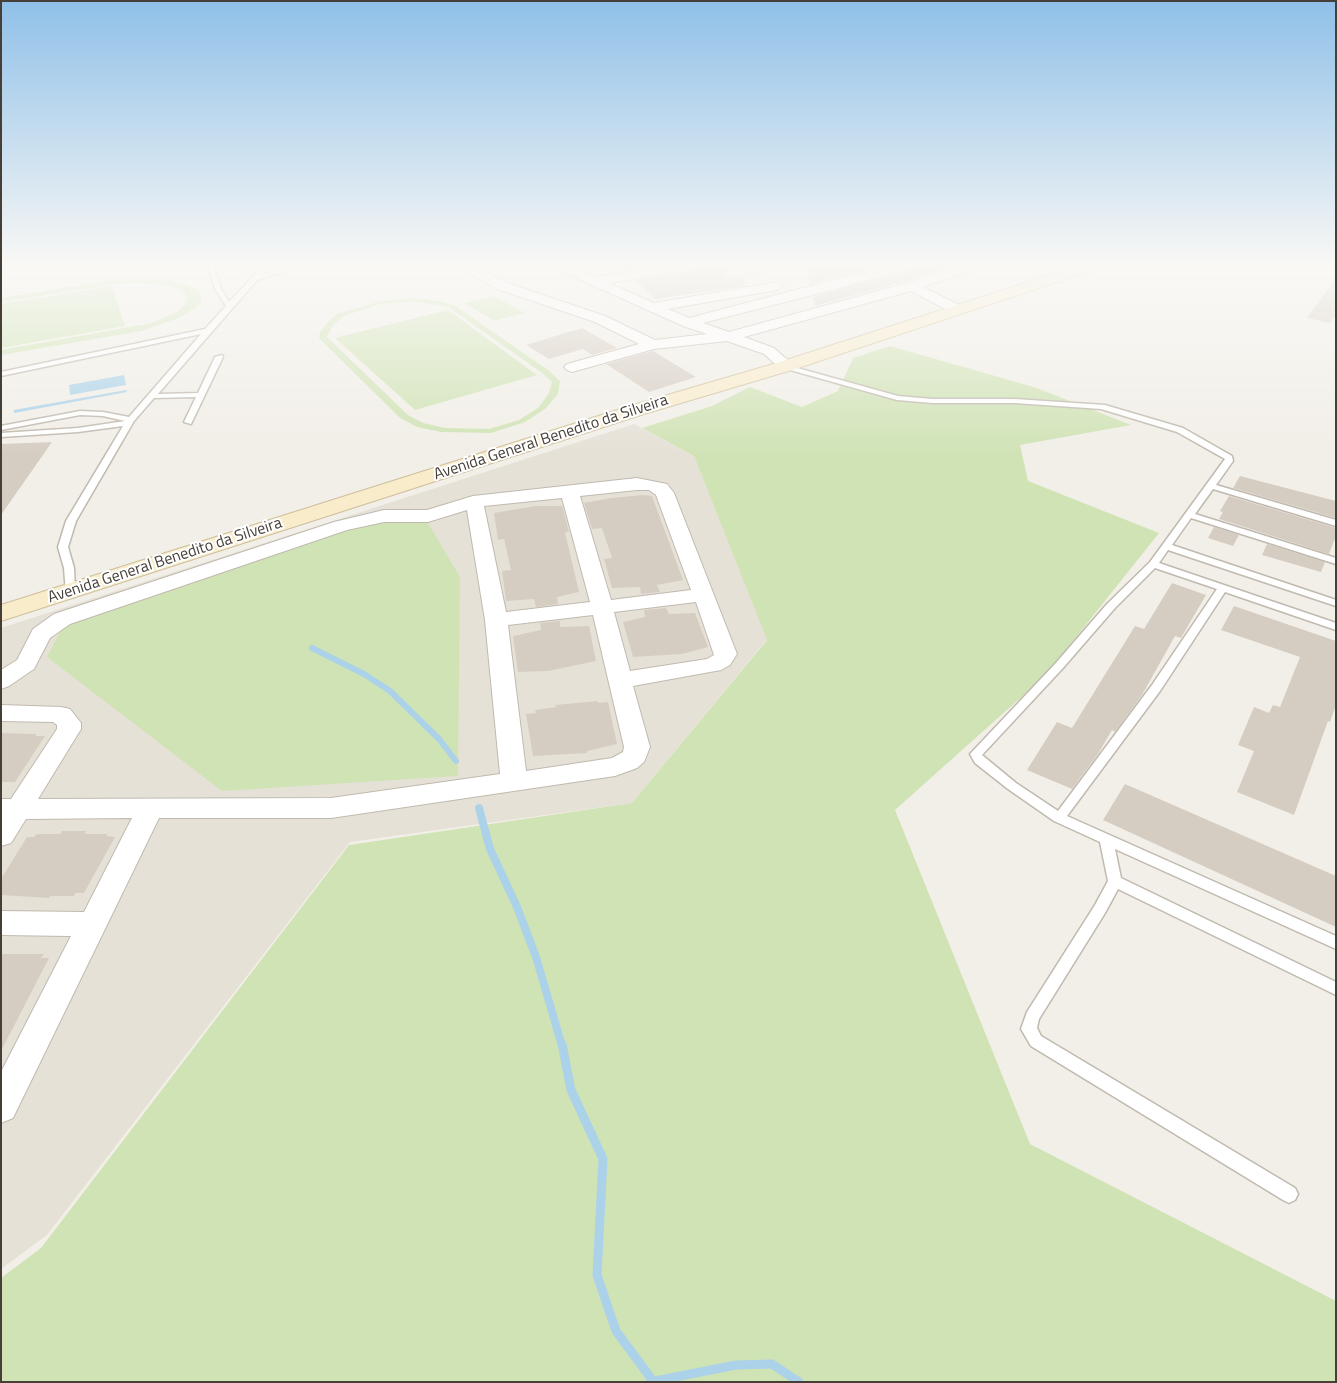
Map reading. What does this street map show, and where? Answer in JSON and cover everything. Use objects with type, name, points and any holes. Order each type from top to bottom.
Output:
[{"type":"main road","name":"Avenida General Benedito da Silveira","points":[[1,613],[629,412],[786,366],[903,328]]},
{"type":"street","points":[[617,328],[653,345]]},
{"type":"street","points":[[705,328],[769,351],[786,366]]},
{"type":"street","points":[[572,367],[653,345],[730,336],[761,328]]},
{"type":"street","points":[[1,681],[26,664],[45,630],[68,616],[351,523],[384,516],[428,516],[473,502],[642,484],[660,488],[665,493],[702,595],[725,646],[726,654],[722,660],[713,665],[621,680]]},
{"type":"street","points":[[9,809],[331,808],[615,767],[632,760],[637,747],[602,607],[570,492]]},
{"type":"street","points":[[473,502],[478,512],[496,620],[514,781]]},
{"type":"street","points":[[496,620],[702,595]]},
{"type":"street","points":[[1,713],[61,715],[70,723],[69,729],[9,809],[1,836]]},
{"type":"street","points":[[1,1107],[91,924],[151,808]]},
{"type":"street","points":[[1,923],[91,924]]},
{"type":"lane","points":[[70,592],[69,568],[63,547],[71,521],[130,422],[210,328]]},
{"type":"lane","points":[[1,374],[207,331]]},
{"type":"lane","points":[[188,422],[219,357]]},
{"type":"lane","points":[[786,366],[897,398],[932,401],[1015,401],[1102,407],[1172,427],[1226,456],[1229,461],[1153,564],[1111,606],[1059,666],[976,754],[979,760],[1012,786],[1059,818],[1336,943]]},
{"type":"lane","points":[[152,396],[201,395]]},
{"type":"lane","points":[[1,428],[80,413],[103,414],[130,422]]},
{"type":"lane","points":[[92,428],[103,414]]},
{"type":"lane","points":[[1,435],[92,428],[130,422]]},
{"type":"lane","points":[[1211,486],[1336,523]]},
{"type":"lane","points":[[1190,515],[1335,559]]},
{"type":"lane","points":[[1167,546],[1336,603]]},
{"type":"lane","points":[[1153,564],[1336,627]]},
{"type":"lane","points":[[1059,818],[1156,688],[1222,588]]},
{"type":"lane","points":[[1106,839],[1115,881],[1100,909],[1032,1017],[1028,1029],[1036,1041],[1289,1194]]},
{"type":"lane","points":[[1115,881],[1336,989]]},
{"type":"shaded area","points":[[634,424],[694,456],[767,639],[632,803],[350,842],[47,1235],[1,1269],[1,628]]},
{"type":"green space","points":[[1,328],[116,328],[1,348]]},
{"type":"green space","points":[[127,328],[152,328],[142,331],[1,355],[1,350]]},
{"type":"green space","points":[[323,328],[332,328],[327,337],[408,415],[423,423],[445,428],[489,429],[519,420],[538,408],[549,393],[552,382],[541,372],[477,328],[487,328],[548,370],[560,381],[558,394],[545,409],[525,422],[491,433],[441,432],[417,427],[400,418],[319,338]]},
{"type":"green space","points":[[377,328],[472,328],[537,375],[415,410],[335,338]]},
{"type":"green space","points":[[890,346],[1037,388],[1131,425],[1020,445],[1028,481],[1159,533],[1046,675],[895,810],[1030,1144],[1336,1301],[1336,1382],[1,1382],[1,1278],[41,1248],[349,845],[632,803],[767,640],[694,456],[642,428],[712,406],[750,387],[802,407],[838,391],[853,358]]},
{"type":"green space","points":[[388,522],[428,523],[460,577],[458,776],[222,791],[47,657],[63,626],[357,527]]},
{"type":"water","points":[[124,375],[126,385],[70,395],[69,385]]},
{"type":"water","points":[[126,390],[127,392],[14,413],[14,410]]},
{"type":"building","points":[[582,328],[617,348],[592,355],[583,349],[549,359],[526,345]]},
{"type":"building","points":[[653,351],[696,377],[649,392],[606,364]]},
{"type":"building","points":[[52,442],[1,515],[1,444]]},
{"type":"building","points":[[1240,476],[1336,501],[1336,518],[1233,488]]},
{"type":"building","points":[[643,495],[652,496],[683,580],[657,585],[660,592],[641,594],[640,587],[612,588],[604,559],[612,558],[602,528],[592,529],[584,503]]},
{"type":"building","points":[[1229,496],[1336,528],[1336,536],[1329,554],[1219,519],[1223,512],[1220,511]]},
{"type":"building","points":[[535,506],[562,506],[569,532],[565,532],[579,592],[557,597],[558,604],[536,607],[534,599],[506,601],[502,571],[511,570],[504,539],[498,540],[494,513]]},
{"type":"building","points":[[1214,527],[1239,535],[1233,546],[1208,538]]},
{"type":"building","points":[[1267,544],[1325,562],[1321,572],[1262,555]]},
{"type":"building","points":[[1172,583],[1206,595],[1181,638],[1175,636],[1142,695],[1115,732],[1112,730],[1098,754],[1072,789],[1027,770],[1057,722],[1072,728],[1135,626],[1144,629]]},
{"type":"building","points":[[1234,606],[1336,641],[1336,705],[1330,722],[1328,721],[1294,815],[1237,792],[1254,751],[1238,745],[1254,707],[1269,713],[1273,705],[1280,707],[1300,657],[1221,630]]},
{"type":"building","points":[[666,608],[669,614],[695,613],[708,647],[682,654],[633,657],[623,622],[645,617],[644,610]]},
{"type":"building","points":[[560,621],[560,627],[589,626],[596,661],[548,671],[518,672],[513,636],[541,630],[540,623]]},
{"type":"building","points":[[598,701],[598,703],[608,702],[617,744],[587,751],[587,753],[533,756],[526,714],[536,713],[535,710],[556,707],[555,705]]},
{"type":"building","points":[[1,733],[45,736],[15,782],[1,782]]},
{"type":"building","points":[[1125,784],[1336,876],[1336,927],[1103,820]]},
{"type":"building","points":[[62,831],[86,831],[85,834],[108,834],[106,836],[115,837],[84,893],[75,893],[74,896],[50,896],[49,898],[1,895],[1,879],[27,837],[34,837],[37,834],[60,834]]},
{"type":"building","points":[[1,954],[44,954],[41,958],[49,958],[1,1051]]},
{"type":"waterway","points":[[312,648],[364,674],[390,691],[439,739],[456,761]]},
{"type":"waterway","points":[[479,808],[490,849],[517,907],[536,957],[562,1046]]},
{"type":"waterway","points":[[562,1044],[571,1090],[603,1159],[597,1275],[616,1331],[653,1381]]},
{"type":"waterway","points":[[650,1382],[736,1365],[772,1364],[799,1382]]}]
